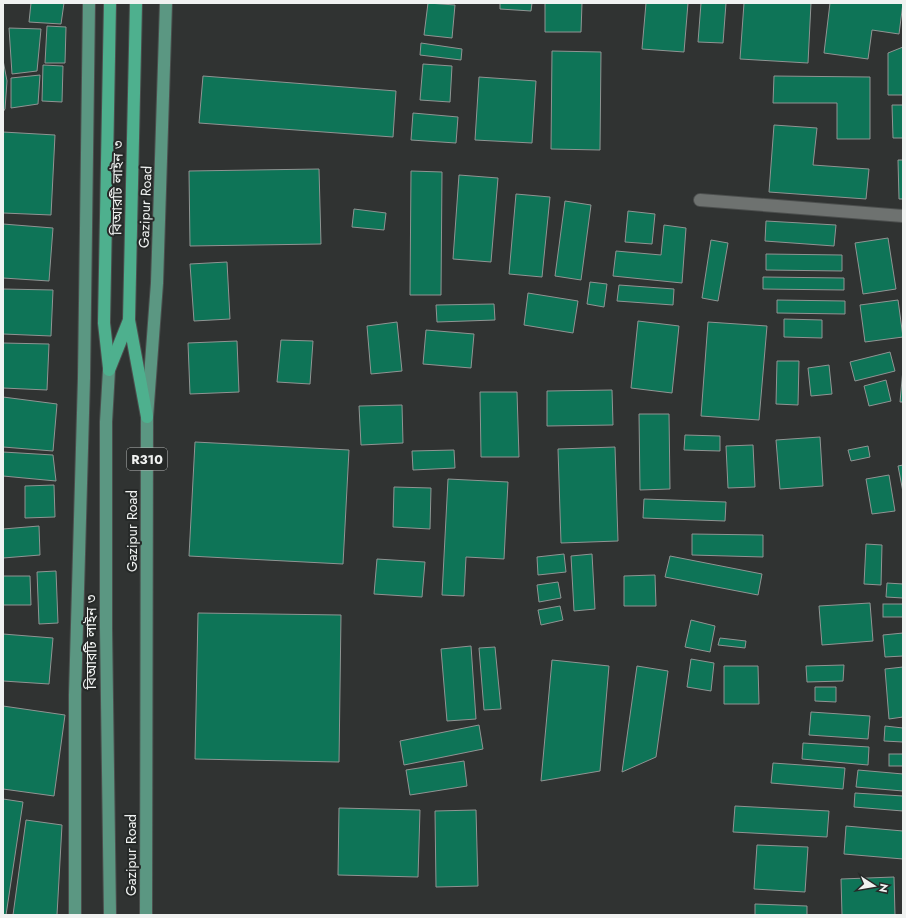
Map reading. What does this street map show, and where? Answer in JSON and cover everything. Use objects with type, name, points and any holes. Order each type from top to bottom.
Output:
[{"type":"highway","name":"বিআরটি লাইন ৩","points":[[109,370],[104,323],[110,3]]},
{"type":"highway","name":"বিআরটি লাইন ৩","points":[[109,370],[129,320],[136,3]]},
{"type":"highway","points":[[129,320],[147,417]]},
{"type":"main road","points":[[75,915],[75,695],[84,378],[89,3]]},
{"type":"main road","name":"Gazipur Road","points":[[146,915],[147,417],[157,283],[166,3]]},
{"type":"main road","name":"বিআরটি লাইন ৩","points":[[109,370],[106,422],[106,628],[110,915]]},
{"type":"street","points":[[700,200],[903,216]]},
{"type":"building","points":[[31,3],[64,3],[61,24],[29,22]]},
{"type":"building","points":[[428,3],[455,5],[452,38],[424,35]]},
{"type":"building","points":[[500,3],[532,3],[531,11],[500,9]]},
{"type":"building","points":[[545,3],[582,3],[581,32],[545,32]]},
{"type":"building","points":[[646,3],[688,3],[684,52],[642,49]]},
{"type":"building","points":[[701,3],[726,3],[723,43],[698,42]]},
{"type":"building","points":[[744,3],[811,3],[808,63],[740,59]]},
{"type":"building","points":[[830,3],[903,3],[899,34],[872,30],[868,59],[824,53]]},
{"type":"building","points":[[47,26],[66,27],[65,63],[45,63]]},
{"type":"building","points":[[9,28],[41,29],[37,71],[12,74]]},
{"type":"building","points":[[421,43],[462,49],[461,60],[420,55]]},
{"type":"building","points":[[903,47],[903,95],[888,95],[888,53]]},
{"type":"building","points":[[552,51],[601,52],[600,150],[551,149]]},
{"type":"building","points":[[3,60],[7,81],[5,109],[3,112]]},
{"type":"building","points":[[423,64],[452,66],[450,102],[420,100]]},
{"type":"building","points":[[43,65],[63,66],[62,102],[42,101]]},
{"type":"building","points":[[40,75],[38,104],[11,108],[11,78]]},
{"type":"building","points":[[203,76],[396,91],[393,137],[199,123]]},
{"type":"building","points":[[774,76],[870,77],[870,139],[837,139],[837,103],[773,103]]},
{"type":"building","points":[[479,77],[536,81],[532,143],[475,140]]},
{"type":"building","points":[[892,105],[903,105],[903,138],[893,138]]},
{"type":"building","points":[[413,113],[458,117],[456,143],[411,140]]},
{"type":"building","points":[[774,125],[817,128],[813,165],[869,169],[866,199],[769,192]]},
{"type":"building","points":[[3,132],[55,135],[51,215],[3,213]]},
{"type":"building","points":[[898,160],[903,160],[903,199],[899,199]]},
{"type":"building","points":[[319,169],[321,244],[190,246],[189,171]]},
{"type":"building","points":[[411,171],[442,172],[441,295],[410,295]]},
{"type":"building","points":[[459,175],[498,178],[491,262],[453,259]]},
{"type":"building","points":[[516,194],[550,197],[542,277],[509,274]]},
{"type":"building","points":[[565,201],[591,205],[581,280],[555,276]]},
{"type":"building","points":[[354,209],[386,213],[384,230],[352,227]]},
{"type":"building","points":[[628,211],[655,214],[652,244],[625,242]]},
{"type":"building","points":[[766,221],[836,225],[834,246],[765,241]]},
{"type":"building","points":[[3,224],[53,228],[49,281],[3,278]]},
{"type":"building","points":[[664,225],[686,228],[682,283],[613,276],[616,251],[661,255]]},
{"type":"building","points":[[888,238],[896,289],[863,294],[855,243]]},
{"type":"building","points":[[711,240],[728,243],[718,301],[702,298]]},
{"type":"building","points":[[766,254],[842,255],[842,271],[766,270]]},
{"type":"building","points":[[227,262],[230,319],[194,321],[190,264]]},
{"type":"building","points":[[763,277],[844,278],[844,290],[763,289]]},
{"type":"building","points":[[590,282],[607,284],[604,307],[587,304]]},
{"type":"building","points":[[619,285],[674,289],[673,305],[617,301]]},
{"type":"building","points":[[3,289],[53,290],[51,336],[3,334]]},
{"type":"building","points":[[528,293],[578,301],[573,333],[524,325]]},
{"type":"building","points":[[777,300],[845,301],[845,314],[777,313]]},
{"type":"building","points":[[898,300],[903,337],[865,342],[860,305]]},
{"type":"building","points":[[494,304],[495,320],[437,322],[436,305]]},
{"type":"building","points":[[784,319],[822,320],[822,338],[784,337]]},
{"type":"building","points":[[638,321],[679,326],[672,393],[631,388]]},
{"type":"building","points":[[397,322],[402,371],[371,374],[367,326]]},
{"type":"building","points":[[708,322],[767,326],[759,420],[701,416]]},
{"type":"building","points":[[426,330],[474,334],[471,368],[423,364]]},
{"type":"building","points":[[281,340],[313,341],[310,384],[277,382]]},
{"type":"building","points":[[237,341],[239,392],[190,394],[188,343]]},
{"type":"building","points":[[3,343],[49,344],[47,390],[3,388]]},
{"type":"building","points":[[890,352],[895,371],[855,381],[850,362]]},
{"type":"building","points":[[777,361],[799,361],[798,405],[776,404]]},
{"type":"building","points":[[829,365],[832,394],[811,396],[808,368]]},
{"type":"building","points":[[903,369],[903,402],[900,402]]},
{"type":"building","points":[[886,380],[891,401],[869,406],[864,386]]},
{"type":"building","points":[[612,390],[613,425],[547,426],[547,391]]},
{"type":"building","points":[[480,392],[517,392],[519,457],[481,457]]},
{"type":"building","points":[[3,397],[57,404],[53,451],[3,447]]},
{"type":"building","points":[[402,405],[403,443],[361,445],[359,406]]},
{"type":"building","points":[[639,414],[669,414],[670,489],[640,490]]},
{"type":"building","points":[[685,435],[720,436],[720,451],[684,450]]},
{"type":"building","points":[[820,437],[823,486],[780,489],[776,440]]},
{"type":"building","points":[[195,442],[349,450],[343,564],[189,556]]},
{"type":"building","points":[[753,445],[755,487],[728,488],[726,446]]},
{"type":"building","points":[[868,446],[870,457],[851,461],[848,450]]},
{"type":"building","points":[[615,447],[618,541],[561,543],[558,449]]},
{"type":"building","points":[[454,450],[455,468],[413,470],[412,451]]},
{"type":"building","points":[[3,452],[53,455],[56,481],[3,476]]},
{"type":"building","points":[[903,465],[903,492],[898,466]]},
{"type":"building","points":[[889,475],[895,511],[872,514],[866,479]]},
{"type":"building","points":[[448,479],[508,482],[504,559],[466,557],[464,596],[442,595]]},
{"type":"building","points":[[54,485],[55,517],[25,518],[25,486]]},
{"type":"building","points":[[394,487],[431,488],[430,529],[393,527]]},
{"type":"building","points":[[644,499],[726,502],[725,521],[643,518]]},
{"type":"building","points":[[39,526],[40,555],[3,558],[3,529]]},
{"type":"building","points":[[692,534],[763,535],[763,557],[692,555]]},
{"type":"building","points":[[866,544],[882,545],[881,585],[864,584]]},
{"type":"building","points":[[564,554],[566,572],[538,575],[537,557]]},
{"type":"building","points":[[592,554],[595,609],[574,611],[571,556]]},
{"type":"building","points":[[670,556],[762,574],[758,595],[665,577]]},
{"type":"building","points":[[377,559],[425,562],[422,597],[374,594]]},
{"type":"building","points":[[56,571],[58,623],[39,624],[37,572]]},
{"type":"building","points":[[655,575],[656,606],[624,606],[624,576]]},
{"type":"building","points":[[3,576],[30,576],[31,605],[3,605]]},
{"type":"building","points":[[558,582],[561,598],[539,602],[537,585]]},
{"type":"building","points":[[887,583],[903,584],[903,598],[886,597]]},
{"type":"building","points":[[870,603],[873,641],[822,645],[819,606]]},
{"type":"building","points":[[883,604],[903,604],[903,617],[883,617]]},
{"type":"building","points":[[560,606],[563,620],[541,625],[538,610]]},
{"type":"building","points":[[198,613],[341,615],[339,762],[195,759]]},
{"type":"building","points":[[691,620],[715,626],[710,652],[685,647]]},
{"type":"building","points":[[903,633],[903,656],[885,657],[883,635]]},
{"type":"building","points":[[3,634],[53,638],[49,684],[3,681]]},
{"type":"building","points":[[720,638],[746,641],[745,648],[718,645]]},
{"type":"building","points":[[471,646],[476,719],[447,721],[441,649]]},
{"type":"building","points":[[495,647],[501,709],[484,710],[479,648]]},
{"type":"building","points":[[691,659],[714,663],[711,691],[687,687]]},
{"type":"building","points":[[552,660],[609,666],[600,771],[541,781]]},
{"type":"building","points":[[844,665],[843,681],[807,682],[806,666]]},
{"type":"building","points":[[637,666],[668,671],[656,757],[622,772]]},
{"type":"building","points":[[724,666],[758,666],[759,704],[724,704]]},
{"type":"building","points":[[903,667],[903,717],[889,719],[885,669]]},
{"type":"building","points":[[815,687],[836,687],[836,702],[815,701]]},
{"type":"building","points":[[3,706],[65,715],[54,796],[3,789]]},
{"type":"building","points":[[811,712],[870,716],[868,739],[809,735]]},
{"type":"building","points":[[479,725],[483,749],[404,765],[400,741]]},
{"type":"building","points":[[885,726],[903,728],[903,742],[884,741]]},
{"type":"building","points":[[803,743],[869,747],[868,765],[802,759]]},
{"type":"building","points":[[889,754],[903,754],[903,766],[889,766]]},
{"type":"building","points":[[464,761],[467,786],[410,795],[406,770]]},
{"type":"building","points":[[773,763],[845,768],[843,789],[771,783]]},
{"type":"building","points":[[858,770],[903,774],[903,791],[856,787]]},
{"type":"building","points":[[855,793],[903,796],[903,811],[854,807]]},
{"type":"building","points":[[3,799],[23,802],[6,915],[3,915]]},
{"type":"building","points":[[735,806],[829,811],[827,837],[733,832]]},
{"type":"building","points":[[339,808],[420,810],[418,877],[338,875]]},
{"type":"building","points":[[476,810],[478,886],[436,887],[435,811]]},
{"type":"building","points":[[26,820],[62,825],[57,915],[13,915]]},
{"type":"building","points":[[846,826],[903,831],[903,859],[844,854]]},
{"type":"building","points":[[757,845],[808,847],[805,892],[754,889]]},
{"type":"building","points":[[894,877],[895,915],[842,915],[841,879]]},
{"type":"building","points":[[755,904],[807,906],[807,915],[755,915]]}]
